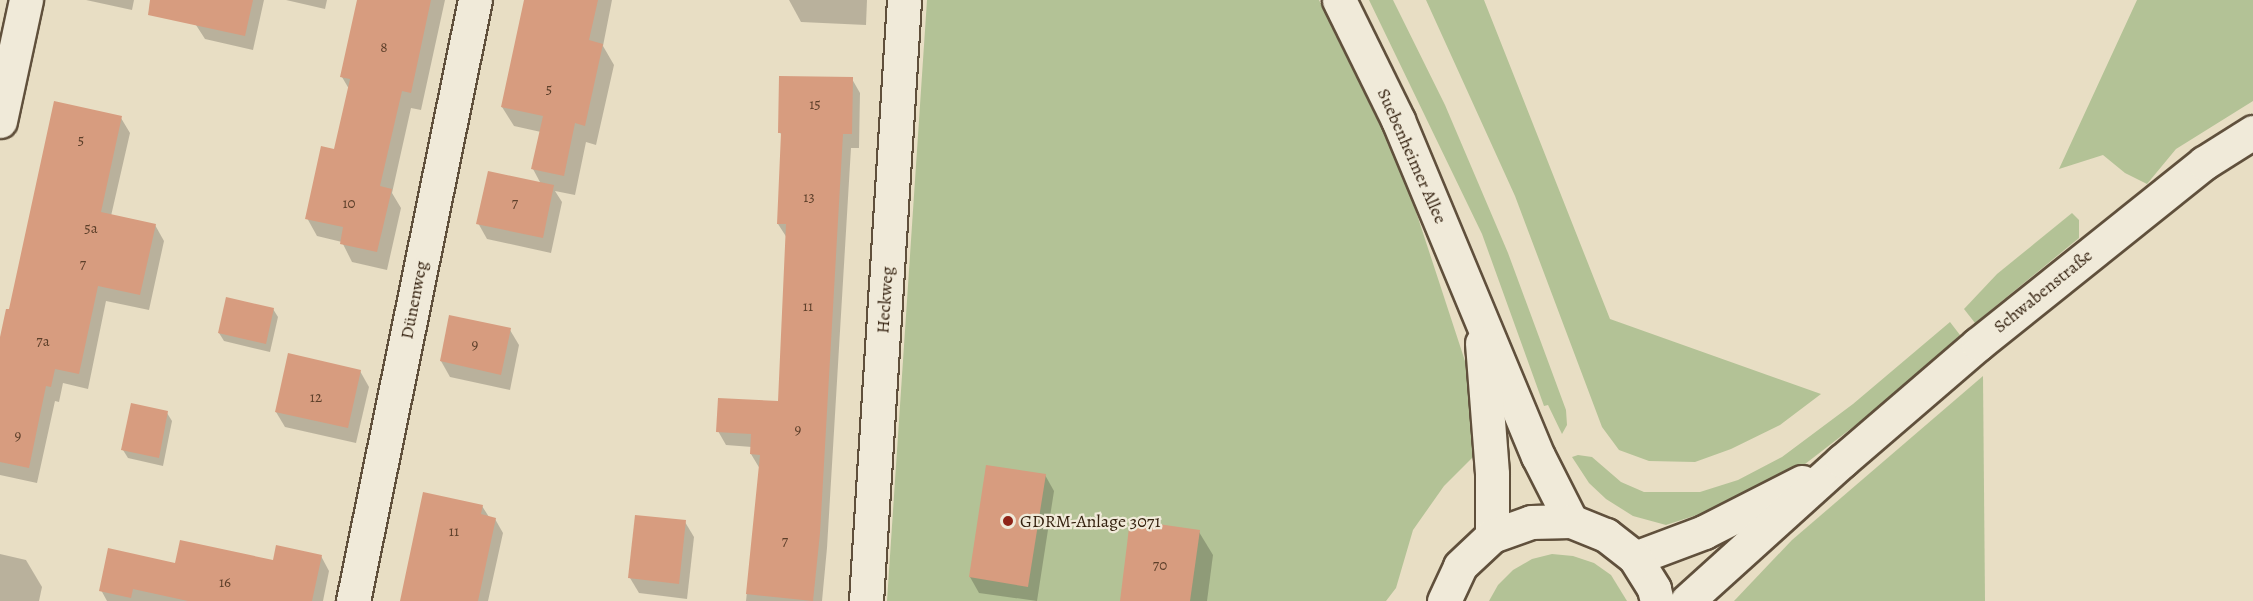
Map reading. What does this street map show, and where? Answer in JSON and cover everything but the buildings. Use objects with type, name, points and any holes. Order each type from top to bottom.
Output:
[{"type":"street","points":[[0,121],[26,0]]},
{"type":"street","name":"Dünenweg","points":[[352,601],[475,0]]},
{"type":"street","name":"Heckweg","points":[[866,601],[904,0]]},
{"type":"street","name":"Suebenheimer Allee","points":[[1339,0],[1398,120],[1538,456],[1571,521]]},
{"type":"street","name":"Schwabenstraße","points":[[1687,601],[1842,461],[1978,344],[2204,163],[2253,132]]},
{"type":"street","name":"Suebenheimer Allee","points":[[1479,314],[1492,474],[1492,536]]},
{"type":"street","name":"Schwabenstraße","points":[[1635,558],[1704,532],[1842,461]]},
{"type":"street","points":[[1444,601],[1460,566],[1492,536],[1531,522],[1571,521],[1606,535],[1635,558],[1654,588],[1657,601]]},
{"type":"green space","points":[[927,0],[1319,0],[1403,172],[1465,361],[1476,454],[1444,486],[1413,530],[1396,588],[1386,601],[887,601]]},
{"type":"green space","points":[[1369,0],[1393,0],[1445,105],[1508,253],[1566,410],[1567,425],[1562,434],[1548,405],[1544,406],[1482,234]]},
{"type":"green space","points":[[1426,0],[1484,0],[1610,319],[1821,394],[1780,425],[1731,449],[1695,462],[1649,461],[1619,450],[1602,427],[1515,196]]},
{"type":"green space","points":[[2137,0],[2253,0],[2253,101],[2176,149],[2147,184],[2125,173],[2103,155],[2059,169]]},
{"type":"green space","points":[[2072,213],[2079,220],[2079,238],[1975,323],[1964,309],[1997,274]]},
{"type":"green space","points":[[1950,322],[1960,335],[1892,397],[1783,481],[1709,511],[1666,525],[1633,516],[1606,499],[1589,483],[1572,457],[1578,455],[1592,457],[1621,482],[1644,492],[1700,492],[1738,480],[1782,457],[1853,404]]},
{"type":"green space","points":[[1983,376],[1985,601],[1734,601],[1792,540]]},
{"type":"green space","points":[[1552,554],[1573,556],[1594,563],[1611,575],[1627,601],[1489,601],[1498,585],[1513,570],[1532,559]]},
{"type":"place","name":"GDRM-Anlage 3071","points":[[1008,521]]}]
